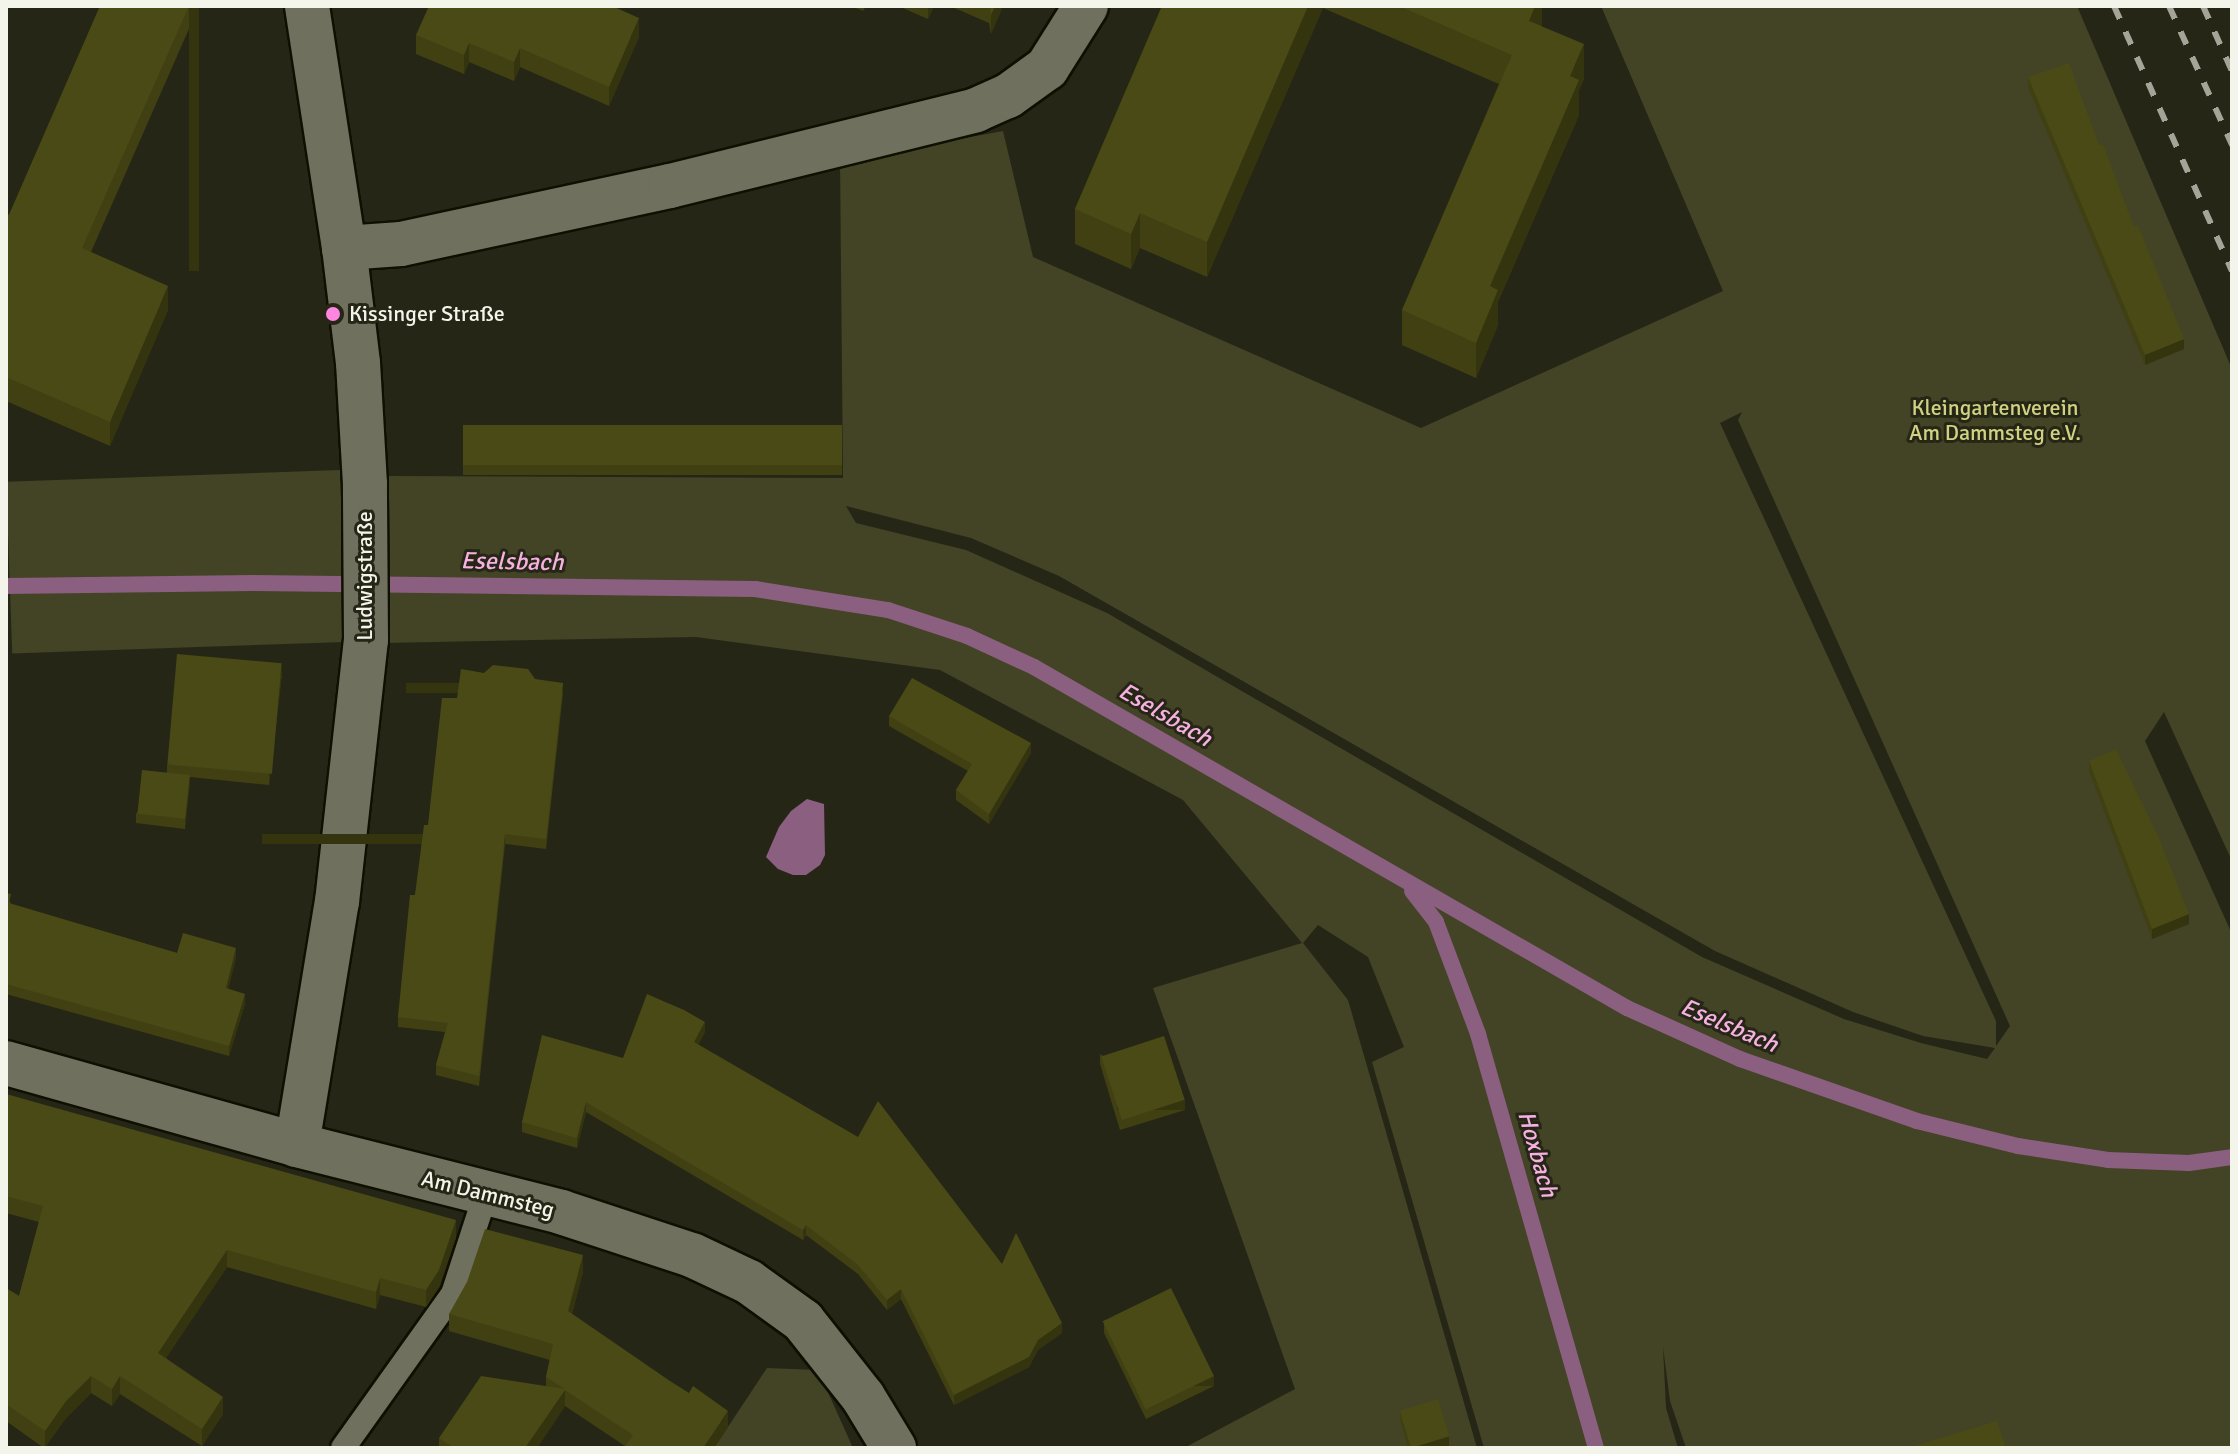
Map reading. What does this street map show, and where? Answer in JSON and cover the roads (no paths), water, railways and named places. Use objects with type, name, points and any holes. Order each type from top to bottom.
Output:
[{"type":"street","name":"Ludwigstraße","points":[[297,1145],[337,902],[366,640],[361,397],[344,248],[307,6]]},
{"type":"street","points":[[344,248],[401,244],[670,186],[976,110],[1008,96],[1047,68],[1086,6]]},
{"type":"street","name":"Am Dammsteg","points":[[6,1063],[297,1145],[561,1212],[692,1255],[749,1282],[803,1321],[863,1397],[894,1448]]},
{"type":"lane","points":[[343,1448],[453,1294],[486,1193]]},
{"type":"waterway","name":"Eselsbach","points":[[6,586],[253,583],[755,589],[888,610],[967,636],[1034,667],[1627,1008],[1740,1059],[1917,1121],[2018,1146],[2108,1160],[2189,1163],[2232,1157]]},
{"type":"waterway","name":"Hoxbach","points":[[1412,891],[1436,922],[1478,1034],[1596,1448]]},
{"type":"railway","points":[[2114,6],[2232,271]]},
{"type":"railway","points":[[2169,6],[2232,145]]},
{"type":"railway","points":[[2203,6],[2232,71]]},
{"type":"place","name":"Kissinger Straße","points":[[333,314]]},
{"type":"park label","name":"Kleingartenverein Am Dammsteg e.V.","points":[[1995,420]]}]
